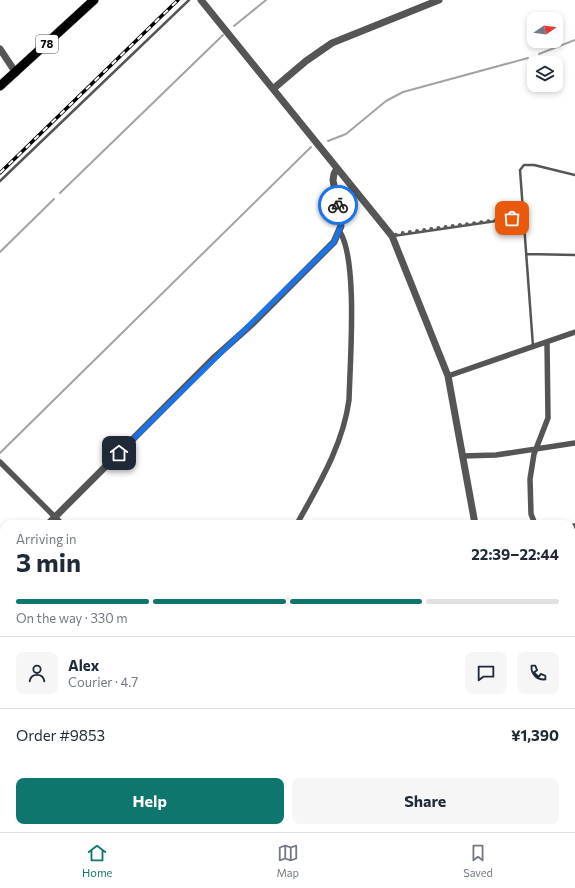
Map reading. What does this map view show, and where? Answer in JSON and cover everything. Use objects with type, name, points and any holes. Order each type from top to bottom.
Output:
[{"type":"main road","name":"78","points":[[0,86],[16,73],[94,0]]},
{"type":"street","points":[[201,0],[392,236],[448,376],[474,520]]},
{"type":"street","points":[[274,89],[306,61],[332,43],[439,0]]},
{"type":"street","points":[[0,50],[16,73]]},
{"type":"street","points":[[52,520],[214,358],[280,297],[334,242],[340,232],[341,226],[333,180],[337,168]]},
{"type":"street","points":[[299,520],[330,461],[340,438],[347,414],[349,400],[350,290],[347,251],[340,232]]},
{"type":"street","points":[[448,376],[575,332]]},
{"type":"street","points":[[533,520],[531,514],[530,479],[537,448],[548,418],[547,342]]},
{"type":"street","points":[[462,456],[496,455],[575,443]]},
{"type":"street","points":[[0,462],[58,520]]},
{"type":"lane","points":[[0,181],[189,0]]},
{"type":"lane","points":[[533,346],[520,170],[524,165],[575,175]]},
{"type":"lane","points":[[392,236],[402,233],[523,217]]},
{"type":"lane","points":[[527,254],[575,255]]},
{"type":"waterway","points":[[234,26],[266,0]]},
{"type":"waterway","points":[[60,193],[223,35]]},
{"type":"waterway","points":[[539,54],[575,40]]},
{"type":"waterway","points":[[328,141],[346,134],[386,101],[403,92],[527,58]]},
{"type":"waterway","points":[[0,453],[311,147]]},
{"type":"waterway","points":[[0,252],[54,199]]},
{"type":"railway","points":[[0,173],[178,0]]},
{"type":"way so far","points":[[338,205],[333,180],[337,168],[392,236],[402,233],[512,218]]},
{"type":"route","points":[[119,453],[214,358],[252,324],[334,242],[340,232],[341,226],[338,205]]}]
